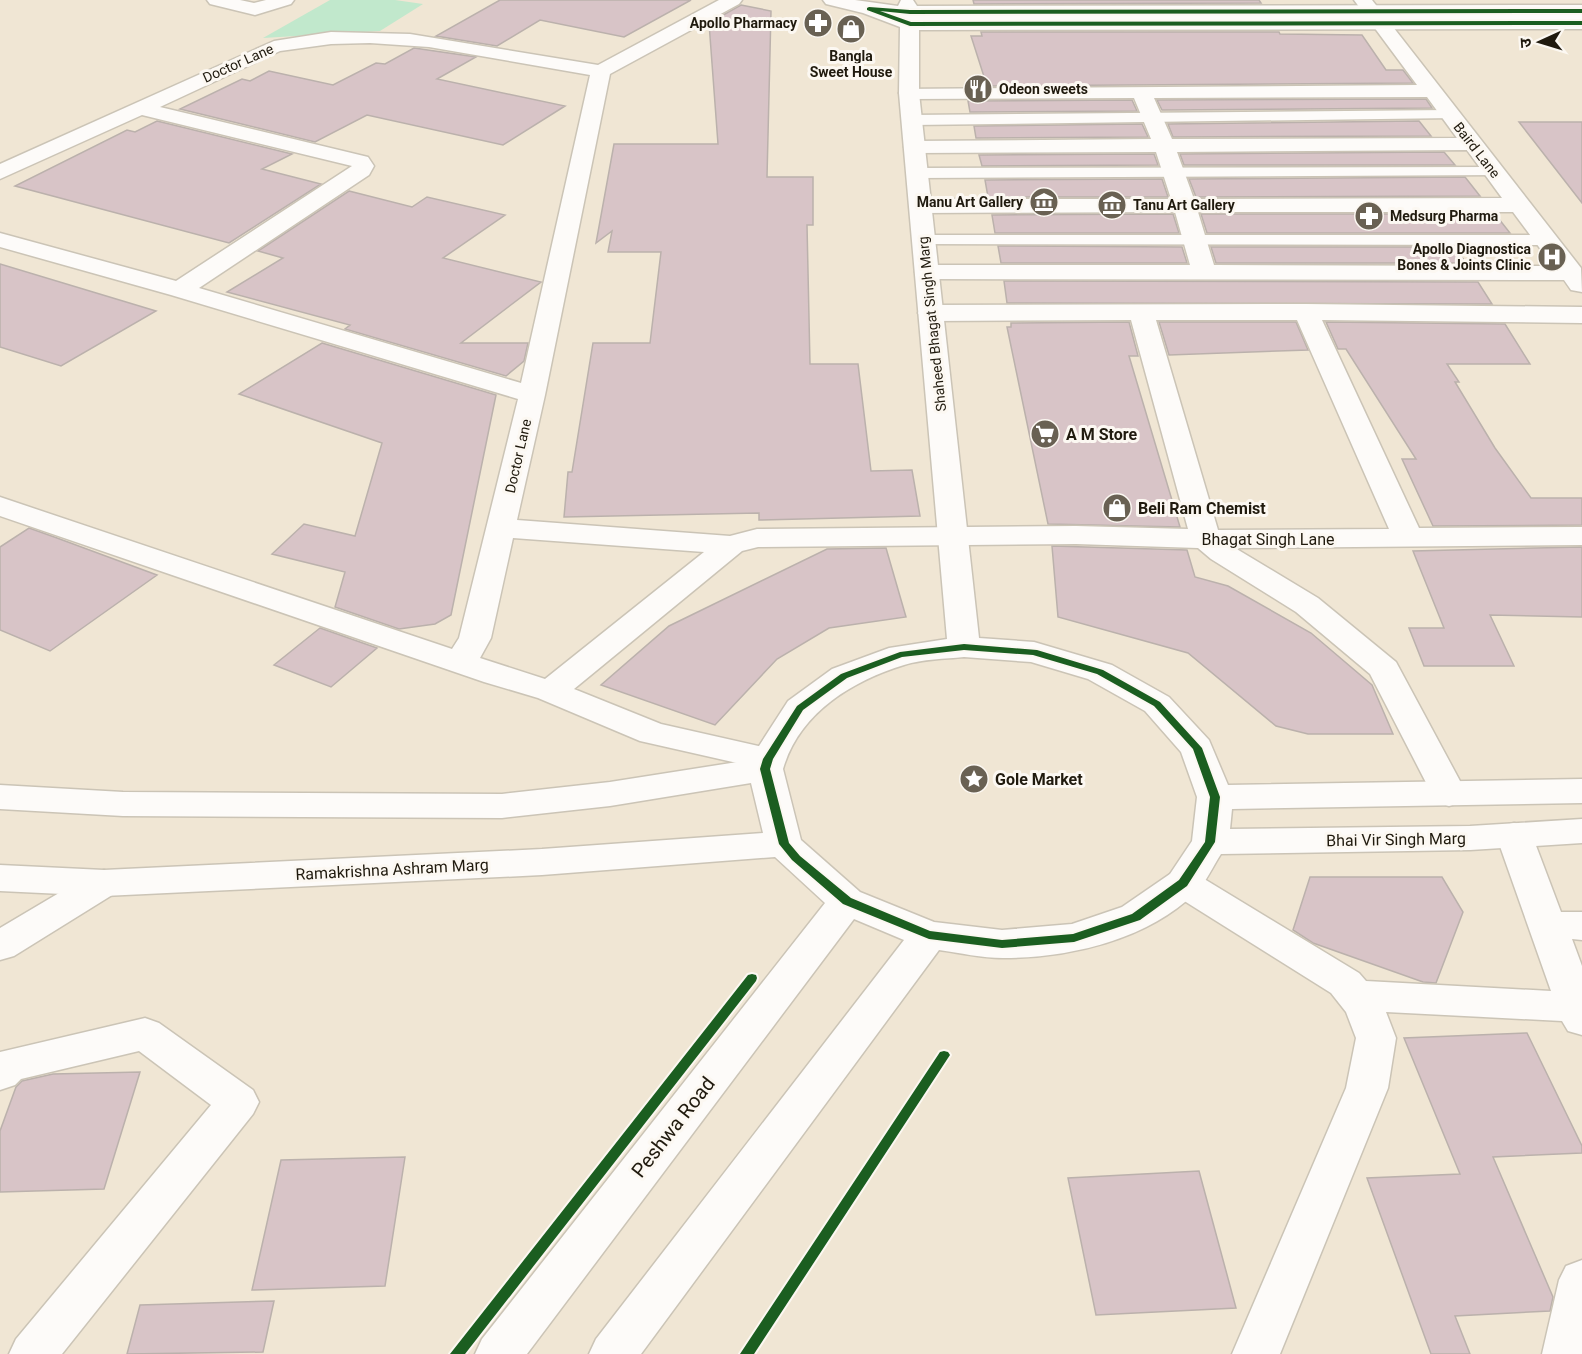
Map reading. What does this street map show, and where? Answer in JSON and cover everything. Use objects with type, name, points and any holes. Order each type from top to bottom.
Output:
[{"type":"street","points":[[216,0],[255,9],[285,0]]},
{"type":"street","points":[[601,71],[733,0]]},
{"type":"street","points":[[832,0],[869,9],[909,12],[1582,11]]},
{"type":"street","name":"Shaheed Bhagat Singh Marg","points":[[909,12],[909,93],[964,647]]},
{"type":"street","points":[[1371,12],[1582,22]]},
{"type":"street","name":"Baird Lane","points":[[1371,12],[1577,281]]},
{"type":"street","name":"Doctor Lane","points":[[0,172],[274,46],[316,39],[400,38],[601,71],[532,395],[501,528],[475,638],[462,661]]},
{"type":"street","points":[[909,93],[1432,91]]},
{"type":"street","points":[[1141,92],[1164,144],[1196,240],[1204,273]]},
{"type":"street","points":[[138,108],[360,162],[363,166],[361,170],[180,290]]},
{"type":"street","points":[[915,147],[1472,144]]},
{"type":"street","points":[[921,206],[1184,204],[1520,206]]},
{"type":"street","points":[[0,240],[180,290],[532,395]]},
{"type":"street","points":[[927,272],[1204,273],[1577,281]]},
{"type":"street","points":[[1141,312],[1206,539],[1222,553],[1306,605],[1383,669],[1449,794]]},
{"type":"street","points":[[931,313],[1306,312],[1582,315]]},
{"type":"street","points":[[1306,312],[1409,538]]},
{"type":"street","points":[[0,506],[462,661],[496,675],[550,691],[652,733],[766,764]]},
{"type":"street","points":[[501,528],[731,545]]},
{"type":"street","name":"Bhagat Singh Lane","points":[[731,545],[757,538],[789,537],[953,538],[1076,535],[1206,539],[1582,536]]},
{"type":"street","points":[[550,691],[731,545]]},
{"type":"street","points":[[964,647],[1034,652],[1100,672],[1157,704],[1197,747],[1215,797],[1210,842],[1183,883],[1136,916],[1074,938],[1002,944],[929,935],[847,901],[796,858],[784,844],[766,764],[800,708],[844,676],[900,655],[964,647]]},
{"type":"street","points":[[0,797],[123,804],[502,806],[610,794],[766,764]]},
{"type":"street","points":[[1215,797],[1582,791]]},
{"type":"street","name":"Bhai Vir Singh Marg","points":[[1210,842],[1470,838],[1582,831]]},
{"type":"street","points":[[1355,995],[1580,1014],[1564,925],[1514,835]]},
{"type":"street","name":"Ramakrishna Ashram Marg","points":[[0,878],[104,883],[542,862],[784,844]]},
{"type":"street","points":[[0,946],[104,883]]},
{"type":"street","points":[[1183,883],[1345,983],[1364,1006],[1376,1038],[1367,1088],[1256,1354]]},
{"type":"street","name":"Peshwa Road","points":[[499,1354],[847,901]]},
{"type":"street","points":[[613,1354],[929,935]]},
{"type":"street","points":[[3,1068],[145,1034],[238,1102],[33,1354]]},
{"type":"street","points":[[1566,1354],[1582,1280]]},
{"type":"lane","points":[[912,120],[1449,115]]},
{"type":"lane","points":[[916,173],[1494,172]]},
{"type":"lane","points":[[924,240],[1546,240]]},
{"type":"green space","points":[[330,0],[395,0],[423,4],[380,31],[263,38]]},
{"type":"building","points":[[500,0],[691,0],[624,37],[540,20],[497,46],[436,36]]},
{"type":"building","points":[[973,0],[1259,0],[1261,3],[974,4]]},
{"type":"building","points":[[741,5],[771,11],[767,177],[813,177],[813,225],[807,225],[810,364],[858,364],[871,471],[912,470],[920,516],[759,520],[759,513],[564,517],[568,472],[572,472],[593,343],[650,343],[661,252],[608,252],[612,231],[596,243],[614,144],[718,144],[709,23]]},
{"type":"building","points":[[981,32],[1279,32],[1280,34],[1362,35],[1386,70],[1403,70],[1413,83],[987,86],[971,36],[982,36]]},
{"type":"building","points":[[414,48],[476,57],[437,79],[565,106],[503,145],[367,115],[315,142],[180,109],[242,79],[250,81],[269,71],[333,85],[376,63],[385,64]]},
{"type":"building","points":[[1426,99],[1432,108],[1162,110],[1157,100]]},
{"type":"building","points":[[1132,100],[1137,111],[970,112],[968,101]]},
{"type":"building","points":[[157,121],[292,154],[262,169],[321,184],[229,243],[15,186],[127,130],[135,132]]},
{"type":"building","points":[[1419,121],[1431,136],[1173,137],[1168,124]]},
{"type":"building","points":[[1519,122],[1582,122],[1582,203]]},
{"type":"building","points":[[1142,124],[1148,137],[976,138],[974,126]]},
{"type":"building","points":[[1444,152],[1455,165],[1184,165],[1180,154]]},
{"type":"building","points":[[1154,154],[1158,165],[982,166],[979,155]]},
{"type":"building","points":[[1465,177],[1480,196],[1196,197],[1189,179]]},
{"type":"building","points":[[1162,179],[1168,197],[988,197],[985,180]]},
{"type":"building","points":[[349,191],[412,207],[427,197],[505,215],[443,258],[541,282],[461,343],[528,343],[524,361],[506,376],[345,329],[350,325],[227,292],[283,258],[258,251]]},
{"type":"building","points":[[1173,214],[1179,233],[995,233],[992,215]]},
{"type":"building","points":[[1201,214],[1495,214],[1510,233],[1207,233]]},
{"type":"building","points":[[998,246],[1182,247],[1187,263],[1001,263]]},
{"type":"building","points":[[1211,247],[1455,247],[1466,263],[1216,263]]},
{"type":"building","points":[[0,264],[156,311],[61,366],[0,347]]},
{"type":"building","points":[[1004,281],[1478,282],[1492,304],[1007,303]]},
{"type":"building","points":[[1129,322],[1138,356],[1129,356],[1180,527],[1048,524],[1007,327],[1011,327],[1011,323]]},
{"type":"building","points":[[1159,322],[1296,322],[1308,350],[1169,355]]},
{"type":"building","points":[[1326,322],[1505,324],[1530,364],[1447,364],[1459,382],[1455,382],[1495,448],[1531,498],[1582,498],[1582,525],[1433,526],[1402,459],[1416,459],[1346,349],[1338,349]]},
{"type":"building","points":[[322,343],[496,395],[451,615],[435,624],[399,629],[335,607],[345,572],[272,554],[304,524],[355,536],[382,443],[239,394]]},
{"type":"building","points":[[29,528],[157,575],[50,651],[0,630],[0,547]]},
{"type":"building","points":[[1052,546],[1187,550],[1195,577],[1228,586],[1311,633],[1372,685],[1393,734],[1308,734],[1276,726],[1188,653],[1058,617]]},
{"type":"building","points":[[1582,547],[1582,617],[1490,615],[1514,666],[1424,666],[1409,628],[1444,628],[1413,551]]},
{"type":"building","points":[[886,548],[906,617],[829,628],[777,659],[715,725],[601,685],[669,626],[827,549]]},
{"type":"building","points":[[320,628],[377,648],[331,687],[274,665]]},
{"type":"building","points":[[1310,877],[1442,877],[1463,912],[1436,983],[1423,982],[1313,943],[1293,930]]},
{"type":"building","points":[[1527,1033],[1582,1146],[1582,1153],[1493,1157],[1553,1297],[1550,1311],[1455,1316],[1470,1354],[1431,1354],[1367,1178],[1460,1174],[1404,1038]]},
{"type":"building","points":[[140,1072],[104,1189],[0,1192],[0,1131],[16,1087],[22,1081],[53,1074]]},
{"type":"building","points":[[405,1157],[385,1286],[252,1290],[281,1160]]},
{"type":"building","points":[[1199,1171],[1236,1308],[1096,1315],[1068,1178]]},
{"type":"building","points":[[274,1301],[263,1352],[127,1354],[140,1305]]},
{"type":"cycle path","points":[[1582,11],[910,12],[869,9],[910,24],[1582,23]]},
{"type":"cycle path","points":[[964,647],[1034,652],[1100,672],[1157,704],[1197,748],[1215,797],[1210,842],[1183,883],[1136,917],[1074,938],[1002,944],[929,935],[847,901],[796,858],[784,844],[765,769],[768,759],[800,708],[844,676],[900,655],[964,647]]},
{"type":"cycle path","points":[[457,1354],[752,978]]},
{"type":"cycle path","points":[[747,1354],[944,1055]]},
{"type":"place","name":"Apollo Pharmacy","points":[[818,23]]},
{"type":"place","name":"Bangla Sweet House","points":[[851,29]]},
{"type":"place","name":"Odeon sweets","points":[[978,89]]},
{"type":"place","name":"Manu Art Gallery","points":[[1044,202]]},
{"type":"place","name":"Tanu Art Gallery","points":[[1112,205]]},
{"type":"place","name":"Medsurg Pharma","points":[[1369,216]]},
{"type":"place","name":"Apollo Diagnostica Bones & Joints Clinic","points":[[1552,257]]},
{"type":"place","name":"A M Store","points":[[1045,434]]},
{"type":"place","name":"Beli Ram Chemist","points":[[1117,508]]},
{"type":"place","name":"Gole Market","points":[[974,779]]}]
